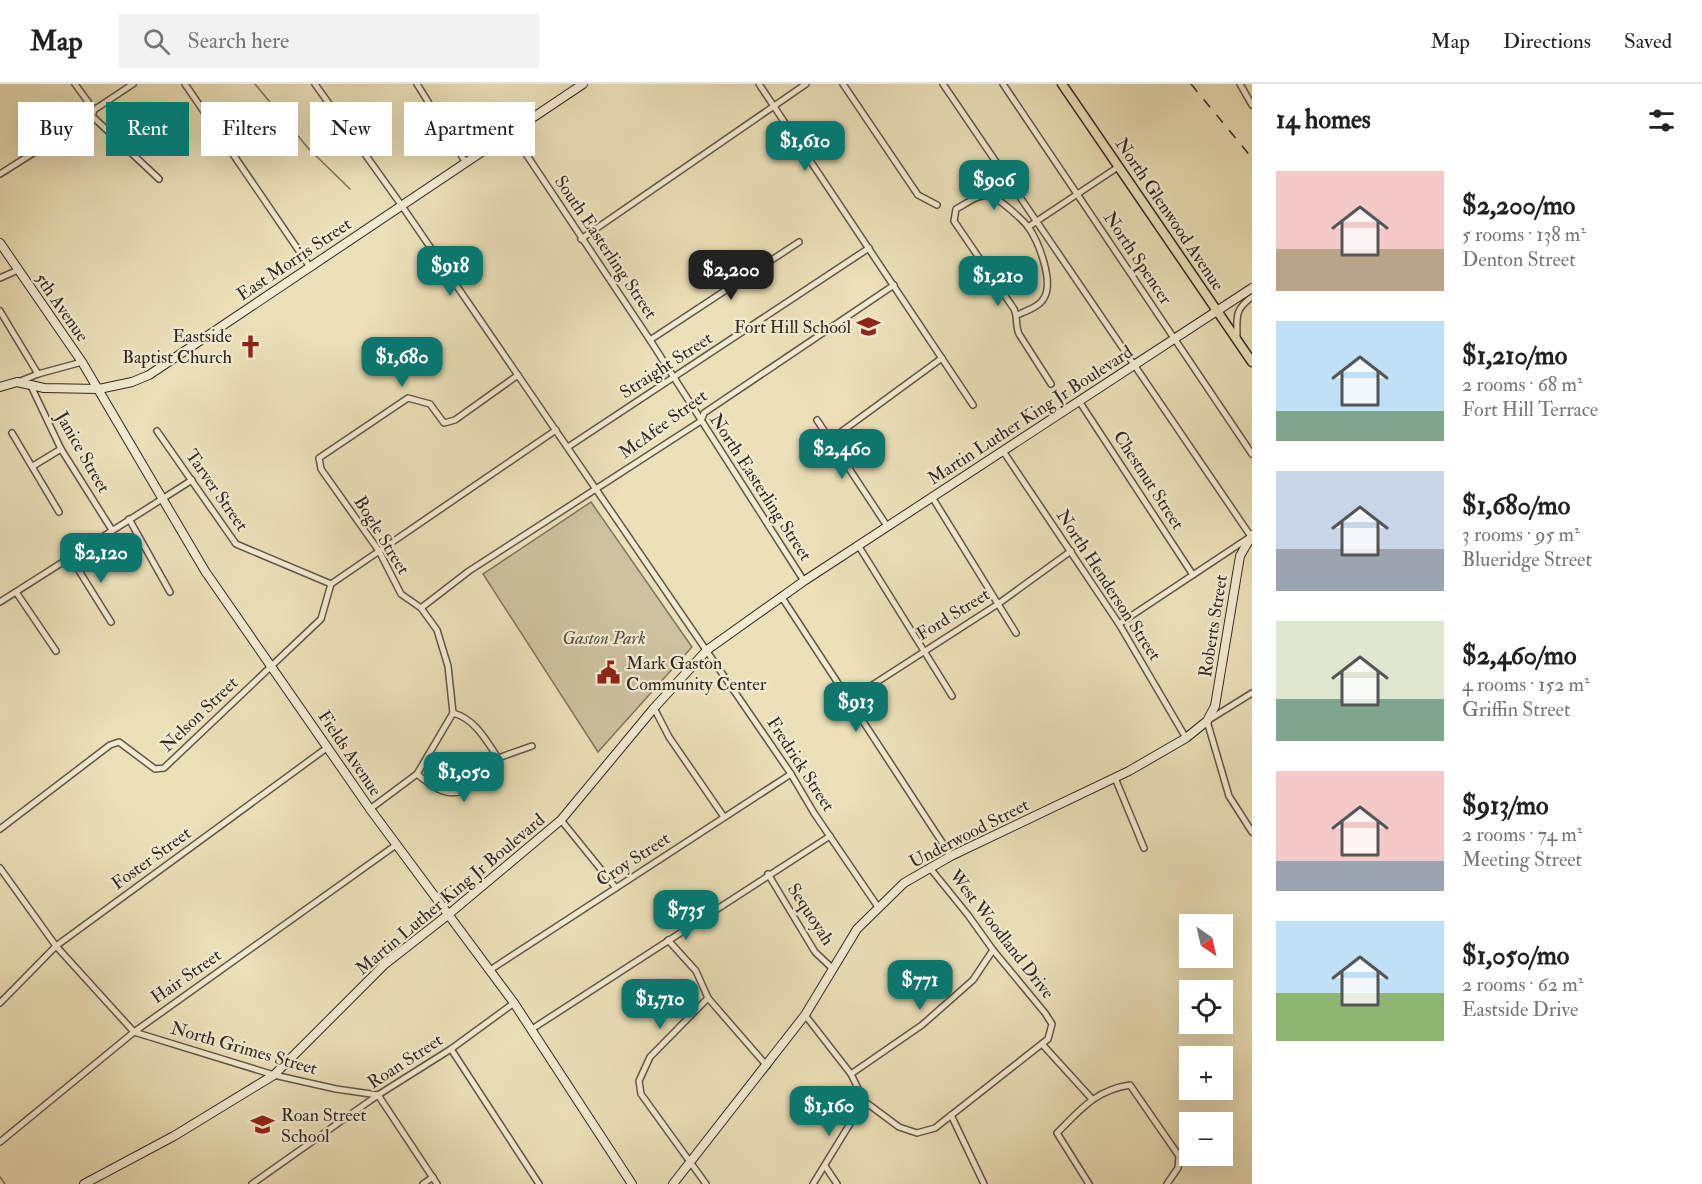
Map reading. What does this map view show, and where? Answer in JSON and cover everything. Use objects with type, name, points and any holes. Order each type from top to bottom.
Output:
[{"type":"main road","name":"North Glenwood Avenue","points":[[1062,84],[1252,362]]},
{"type":"street","points":[[75,84],[86,102]]},
{"type":"street","points":[[94,112],[133,84]]},
{"type":"street","points":[[185,84],[310,267]]},
{"type":"street","name":"Fredrick Street","points":[[315,84],[597,489],[791,774],[814,813],[878,907]]},
{"type":"street","points":[[417,84],[466,163]]},
{"type":"street","name":"East Morris Street","points":[[535,116],[583,84]]},
{"type":"street","points":[[759,84],[973,405]]},
{"type":"street","points":[[581,238],[806,84]]},
{"type":"street","points":[[843,84],[918,195],[937,205]]},
{"type":"street","points":[[943,84],[1038,221],[1133,366],[1252,536],[1119,624]]},
{"type":"street","name":"North Spencer","points":[[1002,84],[1252,454]]},
{"type":"street","points":[[1242,85],[1252,105]]},
{"type":"street","points":[[94,114],[159,179]]},
{"type":"street","points":[[0,174],[27,156]]},
{"type":"street","name":"East Morris Street","points":[[17,382],[31,386],[99,389],[132,382],[149,375],[476,156]]},
{"type":"street","name":"South Easterling Street","points":[[528,156],[674,378]]},
{"type":"street","points":[[1028,227],[1118,167]]},
{"type":"street","points":[[1017,315],[1044,299],[1047,290],[1045,267],[1028,227],[1000,201],[991,196],[982,196],[956,209],[954,221],[1017,315],[1016,327],[1019,334],[1051,384]]},
{"type":"street","points":[[650,340],[799,242]]},
{"type":"street","name":"5th Avenue","points":[[0,243],[99,389]]},
{"type":"street","name":"Straight Street","points":[[568,447],[869,248]]},
{"type":"street","points":[[0,278],[18,270]]},
{"type":"street","name":"McAfee Street","points":[[421,608],[469,571],[701,421],[704,413],[894,285]]},
{"type":"street","name":"Martin Luther King Jr Boulevard","points":[[84,1184],[174,1136],[274,1076],[385,964],[449,914],[561,820],[654,708],[707,650],[781,596],[1252,288]]},
{"type":"street","points":[[1237,339],[1237,312],[1241,304],[1252,297]]},
{"type":"street","points":[[0,311],[38,374]]},
{"type":"street","points":[[830,440],[942,358]]},
{"type":"street","points":[[0,387],[82,362]]},
{"type":"street","name":"Bogle Street","points":[[453,712],[448,666],[437,630],[421,608],[401,594],[379,551],[321,469],[319,458],[408,398],[430,404],[444,423],[455,420],[518,375]]},
{"type":"street","name":"North Easterling Street","points":[[674,378],[804,581]]},
{"type":"street","name":"Janice Street","points":[[31,386],[61,449],[112,530]]},
{"type":"street","name":"Fields Avenue","points":[[99,389],[205,571],[370,809],[514,1003],[632,1184]]},
{"type":"street","name":"Chestnut Street","points":[[1079,401],[1193,575]]},
{"type":"street","points":[[817,420],[887,526]]},
{"type":"street","points":[[271,665],[321,619],[331,584],[556,430]]},
{"type":"street","name":"Tarver Street","points":[[157,431],[236,544],[331,584]]},
{"type":"street","points":[[12,433],[59,512]]},
{"type":"street","points":[[33,466],[61,449]]},
{"type":"street","name":"North Henderson Street","points":[[1003,451],[1119,624],[1186,738]]},
{"type":"street","points":[[0,602],[192,480]]},
{"type":"street","points":[[932,497],[1016,633]]},
{"type":"street","points":[[129,519],[170,592]]},
{"type":"street","name":"Roberts Street","points":[[1207,721],[1215,706],[1240,556],[1252,536]]},
{"type":"street","points":[[858,545],[952,696]]},
{"type":"street","name":"Ford Street","points":[[849,700],[998,604],[1071,551]]},
{"type":"street","points":[[71,558],[111,622]]},
{"type":"street","points":[[16,592],[56,651]]},
{"type":"street","points":[[781,596],[951,856]]},
{"type":"street","name":"Nelson Street","points":[[0,829],[110,745],[119,742],[154,769],[164,768],[271,665]]},
{"type":"street","name":"Underwood Street","points":[[673,1184],[805,1015],[857,929],[904,883],[951,856],[1115,778],[1186,738],[1207,721],[1252,693]]},
{"type":"street","points":[[654,708],[669,737],[724,817]]},
{"type":"street","points":[[370,809],[417,774],[453,712],[467,718],[479,730],[498,758]]},
{"type":"street","points":[[1207,721],[1229,796],[1252,832]]},
{"type":"street","points":[[417,774],[443,792],[463,791],[488,773],[498,758],[532,746]]},
{"type":"street","name":"Foster Street","points":[[0,1003],[56,946],[328,747]]},
{"type":"street","name":"Croy Street","points":[[490,970],[791,774]]},
{"type":"street","points":[[1115,778],[1144,848]]},
{"type":"street","points":[[561,820],[616,888]]},
{"type":"street","points":[[532,1029],[768,874],[830,836]]},
{"type":"street","name":"Hair Street","points":[[0,1142],[134,1032],[396,844]]},
{"type":"street","points":[[0,868],[56,946],[134,1032]]},
{"type":"street","name":"West Woodland Drive","points":[[930,868],[993,950],[1028,990],[1052,1024],[1048,1039],[1042,1044]]},
{"type":"street","name":"Sequoyah","points":[[768,874],[815,952],[832,968]]},
{"type":"street","points":[[668,940],[696,970],[708,998],[767,1066]]},
{"type":"street","points":[[851,1074],[921,1025],[973,980],[993,950]]},
{"type":"street","points":[[706,1184],[641,1094],[639,1081],[650,1057],[708,998]]},
{"type":"street","name":"Roan Street","points":[[252,1184],[378,1095],[451,1049],[514,1003]]},
{"type":"street","points":[[805,1015],[851,1074],[864,1101],[898,1127],[917,1133],[935,1128],[1042,1044],[1092,1099]]},
{"type":"street","name":"North Grimes Street","points":[[134,1032],[274,1076],[378,1095]]},
{"type":"street","points":[[451,1049],[539,1184]]},
{"type":"street","points":[[1089,1184],[1057,1132],[1092,1099],[1115,1087],[1130,1085],[1179,1156],[1178,1168],[1167,1184]]},
{"type":"street","points":[[378,1095],[437,1184]]},
{"type":"street","points":[[813,1184],[864,1101]]},
{"type":"street","points":[[951,1114],[984,1184]]},
{"type":"street","points":[[825,1166],[837,1184]]},
{"type":"street","points":[[423,1184],[433,1177]]},
{"type":"green space","name":"Gaston Park","points":[[591,502],[692,647],[598,752],[483,574]]},
{"type":"waterway","points":[[255,84],[308,148],[350,189]]},
{"type":"waterway","points":[[0,1177],[5,1184]]},
{"type":"railway","points":[[1191,84],[1252,158]]},
{"type":"place","name":"Fort Hill School","points":[[869,327]]},
{"type":"place","name":"Eastside Baptist Church","points":[[250,346]]},
{"type":"place","name":"Mark Gaston Community Center","points":[[608,673]]},
{"type":"place","name":"Roan Street School","points":[[263,1125]]}]
